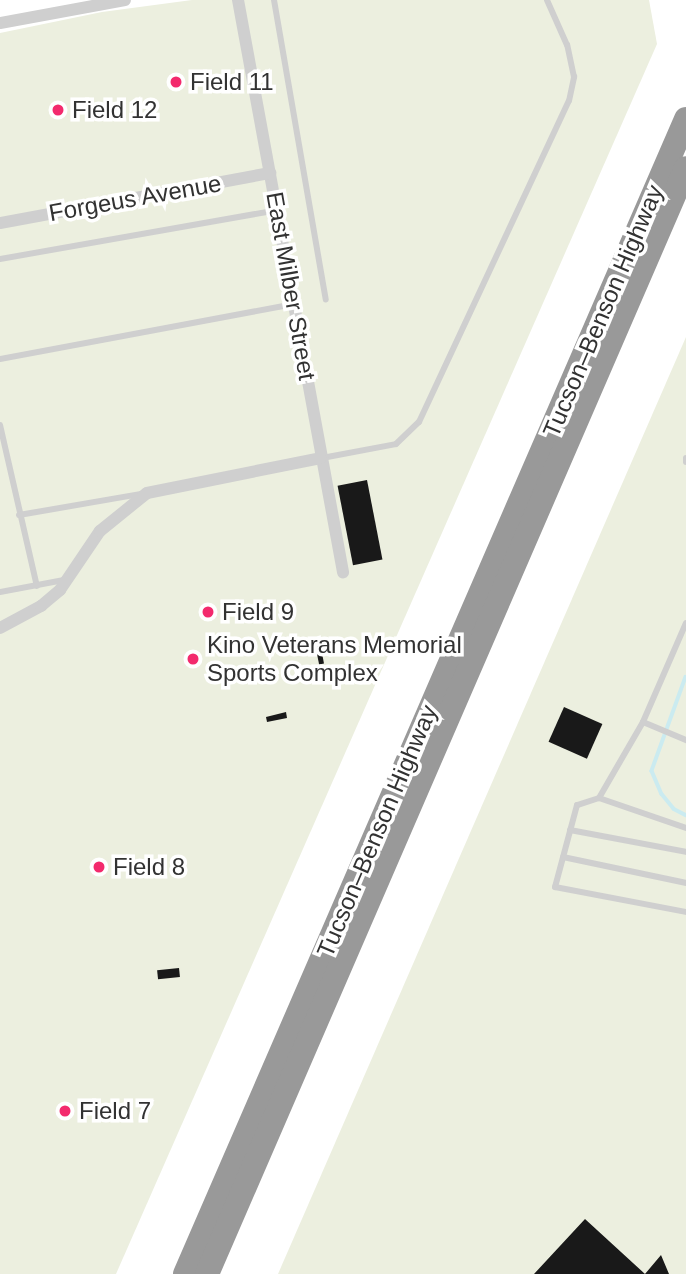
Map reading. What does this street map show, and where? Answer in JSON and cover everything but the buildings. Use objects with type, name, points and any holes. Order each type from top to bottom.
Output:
[{"type":"highway","name":"Tucson–Benson Highway","points":[[191,1272],[686,119]]},
{"type":"highway","name":"Tucson–Benson Highway","points":[[191,1272],[686,168]]},
{"type":"street","points":[[0,23],[125,0]]},
{"type":"street","name":"East Milber Street","points":[[238,0],[343,572]]},
{"type":"street","name":"Forgeus Avenue","points":[[0,223],[270,173]]},
{"type":"street","points":[[0,628],[41,606],[67,580],[100,531],[147,493],[321,458]]},
{"type":"lane","points":[[274,0],[326,300]]},
{"type":"lane","points":[[321,458],[397,444],[419,422],[569,101],[574,78],[569,54],[547,0]]},
{"type":"lane","points":[[0,259],[277,209]]},
{"type":"lane","points":[[0,359],[293,304]]},
{"type":"lane","points":[[0,425],[37,586]]},
{"type":"lane","points":[[19,515],[147,493]]},
{"type":"lane","points":[[0,592],[67,580]]},
{"type":"lane","points":[[599,798],[643,722],[686,623]]},
{"type":"lane","points":[[643,722],[686,740]]},
{"type":"lane","points":[[686,828],[599,798],[577,806],[555,887],[686,912]]},
{"type":"lane","points":[[570,830],[686,852]]},
{"type":"lane","points":[[563,857],[686,883]]},
{"type":"green space","name":"Kino Veterans Memorial Sports Complex","points":[[192,0],[649,0],[657,44],[116,1274],[0,1274],[0,33],[102,12]]},
{"type":"green space","points":[[686,337],[686,1274],[278,1274]]},
{"type":"waterway","points":[[686,677],[652,771],[662,794],[674,809],[686,815]]},
{"type":"place","name":"Field 11","points":[[176,82]]},
{"type":"place","name":"Field 12","points":[[58,110]]},
{"type":"place","name":"Field 9","points":[[208,612]]},
{"type":"place","name":"Kino Veterans Memorial Sports Complex","points":[[193,659]]},
{"type":"place","name":"Field 8","points":[[99,867]]},
{"type":"place","name":"Field 7","points":[[65,1111]]}]
